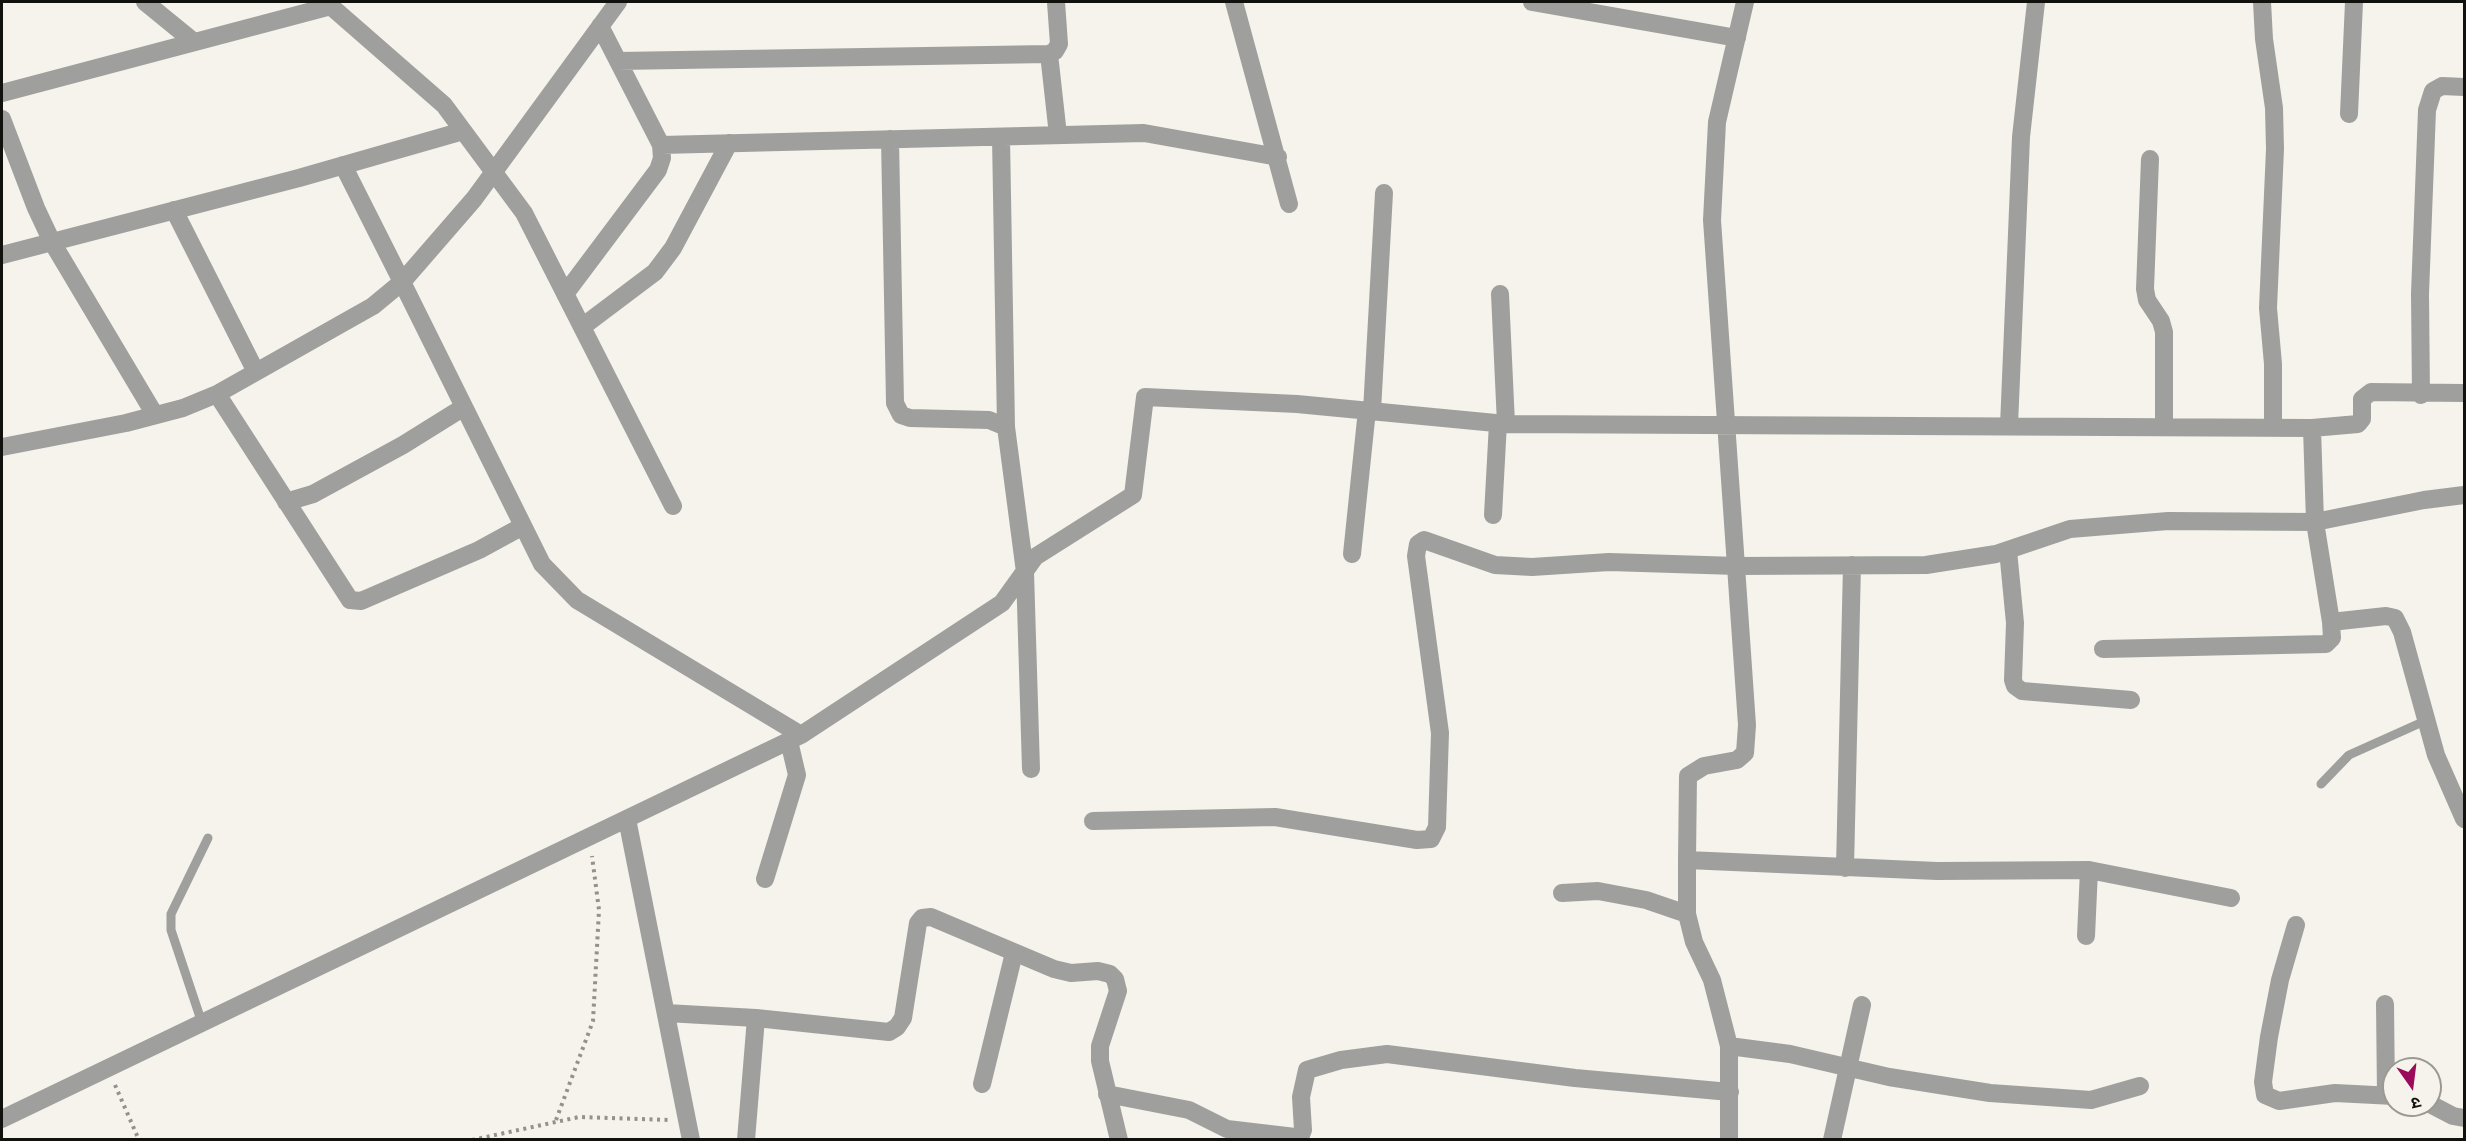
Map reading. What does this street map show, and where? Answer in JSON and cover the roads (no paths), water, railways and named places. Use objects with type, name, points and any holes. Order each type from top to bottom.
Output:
[{"type":"street","points":[[145,2],[194,42]]},
{"type":"street","points":[[2,447],[183,408],[217,394],[373,306],[402,282],[494,172],[618,2]]},
{"type":"street","points":[[618,61],[1049,54],[1055,51],[1059,44],[1056,2]]},
{"type":"street","points":[[1234,2],[1289,204]]},
{"type":"street","points":[[1532,2],[1621,9],[1737,38]]},
{"type":"street","points":[[1729,1140],[1728,1046],[1712,980],[1694,942],[1687,914],[1688,776],[1694,770],[1704,766],[1737,760],[1744,753],[1746,713],[1712,220],[1717,122],[1745,2]]},
{"type":"street","points":[[2008,426],[2021,137],[2036,2]]},
{"type":"street","points":[[2262,2],[2264,39],[2274,108],[2275,149],[2268,308],[2273,364],[2273,428]]},
{"type":"street","points":[[2349,114],[2354,2]]},
{"type":"street","points":[[2,93],[329,4],[444,105],[525,213],[673,506]]},
{"type":"street","points":[[566,294],[658,170],[662,158],[661,145],[600,26]]},
{"type":"street","points":[[1049,54],[1058,135]]},
{"type":"street","points":[[2421,395],[2420,294],[2427,110],[2433,91],[2442,86],[2464,87]]},
{"type":"street","points":[[2,119],[36,208],[52,242],[155,415]]},
{"type":"street","points":[[2,255],[463,131]]},
{"type":"street","points":[[661,145],[1144,133],[1278,157]]},
{"type":"street","points":[[1001,137],[1006,427],[1025,572],[1031,769]]},
{"type":"street","points":[[890,139],[895,403],[901,415],[910,418],[989,420],[1006,427]]},
{"type":"street","points":[[582,327],[655,272],[673,248],[729,143]]},
{"type":"street","points":[[2150,159],[2145,289],[2147,300],[2161,321],[2164,332],[2164,427]]},
{"type":"street","points":[[343,165],[542,564],[577,600],[795,738]]},
{"type":"street","points":[[1352,554],[1370,411],[1384,193]]},
{"type":"street","points":[[174,210],[256,372]]},
{"type":"street","points":[[1492,515],[1502,423],[1500,294]]},
{"type":"street","points":[[2,1119],[795,738],[1002,603],[1035,557],[1133,495],[1145,397],[1297,404],[1502,423],[2312,428],[2358,424],[2362,419],[2362,399],[2368,393],[2421,395],[2464,393]]},
{"type":"street","points":[[217,394],[344,595],[350,600],[361,601],[479,550],[523,526]]},
{"type":"street","points":[[286,502],[313,494],[403,445],[464,407]]},
{"type":"street","points":[[2103,649],[2326,645],[2332,638],[2331,622],[2315,522],[2312,428]]},
{"type":"street","points":[[1093,821],[1275,817],[1417,840],[1431,838],[1437,827],[1440,733],[1416,556],[1418,544],[1424,540],[1495,566],[1532,567],[1609,562],[1737,566],[1926,565],[2008,550],[2070,529],[2168,521],[2315,522],[2424,500],[2464,495]]},
{"type":"street","points":[[2008,550],[2015,623],[2013,680],[2015,686],[2022,691],[2131,700]]},
{"type":"street","points":[[1845,868],[1852,565]]},
{"type":"street","points":[[2331,622],[2386,615],[2395,618],[2402,632],[2436,755],[2464,819]]},
{"type":"street","points":[[765,879],[797,775],[795,738]]},
{"type":"street","points":[[627,819],[692,1135]]},
{"type":"street","points":[[1687,860],[1937,871],[2089,870],[2231,898]]},
{"type":"street","points":[[2086,936],[2089,870]]},
{"type":"street","points":[[1562,893],[1598,891],[1646,900],[1687,914]]},
{"type":"street","points":[[666,1013],[756,1018],[889,1032],[897,1028],[903,1018],[918,923],[922,918],[931,916],[1054,969],[1071,973],[1098,971],[1110,974],[1115,979],[1118,992],[1100,1046],[1101,1076],[1119,1140]]},
{"type":"street","points":[[2296,925],[2280,980],[2269,1037],[2263,1082],[2265,1095],[2279,1101],[2336,1093],[2382,1096]]},
{"type":"street","points":[[982,1084],[1014,952]]},
{"type":"street","points":[[2385,1004],[2388,1057]]},
{"type":"street","points":[[1832,1140],[1850,1068],[1862,1005]]},
{"type":"street","points":[[746,1140],[756,1018]]},
{"type":"street","points":[[1728,1046],[1790,1054],[1850,1068],[1990,1093],[2091,1100],[2140,1086]]},
{"type":"street","points":[[1107,1094],[1189,1110],[1227,1129],[1295,1137],[1301,1135],[1303,1130],[1301,1097],[1307,1070],[1341,1060],[1387,1054],[1575,1078],[1730,1092]]},
{"type":"street","points":[[2442,1110],[2464,1118]]},
{"type":"lane","points":[[2321,784],[2349,755],[2427,720]]},
{"type":"lane","points":[[202,1023],[171,930],[171,914],[208,838]]}]
